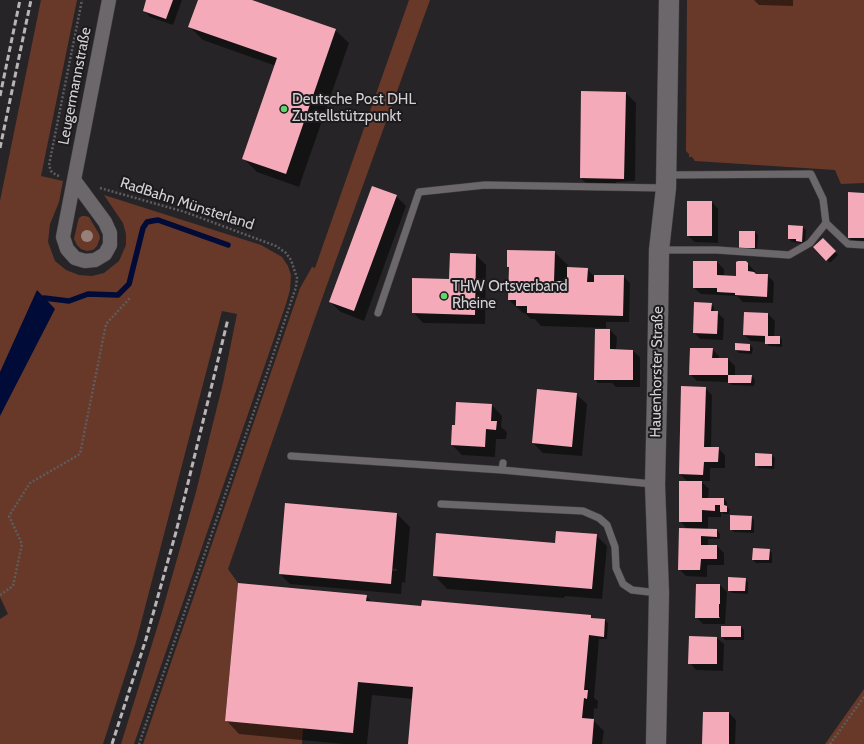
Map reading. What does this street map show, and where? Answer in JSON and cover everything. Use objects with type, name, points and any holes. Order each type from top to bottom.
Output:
[{"type":"street","name":"Leugermannstraße","points":[[74,180],[105,222],[110,233],[110,245],[105,254],[96,260],[85,262],[74,258],[67,249],[63,237],[74,180],[109,0]]},
{"type":"street","name":"Hauenhorster Straße","points":[[656,744],[659,593],[655,485],[659,250],[666,182],[670,0]]},
{"type":"lane","points":[[378,313],[419,192],[485,185],[666,182],[812,174],[823,199],[826,223],[848,244],[864,245]]},
{"type":"lane","points":[[659,250],[717,250],[789,255],[810,243],[826,223]]},
{"type":"lane","points":[[291,456],[502,467],[655,485]]},
{"type":"lane","points":[[441,504],[583,511],[598,518],[607,525],[615,547],[616,568],[623,584],[632,590],[659,593]]},
{"type":"path","name":"RadBahn Münsterland","points":[[82,0],[50,165],[51,171],[56,175],[98,188],[185,212],[276,246],[286,253],[291,260],[297,278],[296,287],[139,744]]},
{"type":"path","points":[[0,595],[13,586],[22,544],[9,516],[30,483],[80,454],[106,324],[130,298]]},
{"type":"path","points":[[830,744],[864,697]]},
{"type":"shaded area","points":[[41,0],[77,0],[41,176],[63,181],[59,202],[50,224],[48,242],[55,261],[66,270],[79,275],[92,276],[104,273],[119,261],[126,245],[126,234],[123,223],[104,195],[261,245],[282,257],[288,266],[291,275],[290,290],[286,304],[134,744],[121,744],[162,612],[196,492],[223,383],[237,314],[222,311],[136,642],[103,744],[0,744],[0,619],[8,614],[0,597],[0,201]]},
{"type":"shaded area","points":[[409,0],[430,0],[315,318],[228,569],[238,583],[225,720],[303,728],[302,744],[143,744],[300,288],[312,267],[315,268]]},
{"type":"shaded area","points":[[687,0],[864,0],[864,183],[841,184],[835,170],[695,161],[692,157],[689,157],[689,154],[686,151]]},
{"type":"shaded area","points":[[82,216],[89,217],[99,234],[100,238],[97,246],[93,250],[87,251],[81,249],[74,239],[79,218]]},
{"type":"shaded area","points":[[864,689],[864,744],[825,744]]},
{"type":"water","points":[[37,290],[55,309],[0,416],[0,372]]},
{"type":"building","points":[[146,0],[173,0],[166,19],[143,11]]},
{"type":"building","name":"Deutsche Post DHL Zustellstützpunkt","points":[[198,0],[252,0],[336,29],[286,174],[242,159],[277,58],[188,27]]},
{"type":"building","points":[[581,91],[626,92],[624,179],[580,178]]},
{"type":"building","points":[[372,186],[397,195],[354,311],[329,302]]},
{"type":"building","points":[[848,192],[864,193],[864,238],[848,238]]},
{"type":"building","points":[[687,201],[712,201],[712,236],[687,236]]},
{"type":"building","points":[[788,225],[803,226],[802,242],[796,241],[796,239],[788,239]]},
{"type":"building","points":[[739,231],[755,231],[755,248],[739,248]]},
{"type":"building","points":[[823,238],[836,251],[826,261],[813,247]]},
{"type":"building","points":[[507,250],[555,251],[554,281],[567,281],[567,267],[588,268],[587,282],[594,282],[594,275],[624,275],[623,316],[527,313],[527,306],[516,306],[516,300],[508,300],[509,267],[507,267]]},
{"type":"building","name":"THW Ortsverband Rheine","points":[[450,253],[476,254],[475,315],[412,313],[412,278],[449,279]]},
{"type":"building","points":[[693,261],[717,261],[717,275],[736,276],[736,262],[746,261],[748,263],[748,271],[756,274],[768,274],[767,297],[717,292],[717,288],[693,288]]},
{"type":"building","points":[[694,302],[712,303],[711,311],[718,311],[717,334],[693,333]]},
{"type":"building","points":[[744,312],[768,313],[768,336],[780,336],[780,344],[765,344],[765,336],[743,335]]},
{"type":"building","points":[[595,329],[610,329],[610,349],[633,350],[633,380],[594,380]]},
{"type":"building","points":[[735,343],[750,344],[750,351],[735,350]]},
{"type":"building","points":[[690,348],[713,348],[712,358],[728,358],[728,375],[689,375]]},
{"type":"building","points":[[728,375],[752,375],[751,383],[728,383]]},
{"type":"building","points":[[681,386],[706,387],[704,447],[719,447],[718,462],[704,462],[703,475],[679,474]]},
{"type":"building","points":[[537,389],[577,393],[572,447],[532,443]]},
{"type":"building","points":[[456,402],[492,404],[491,421],[497,421],[496,430],[486,429],[485,447],[451,445],[452,425],[455,425]]},
{"type":"building","points":[[755,453],[772,454],[772,466],[755,466]]},
{"type":"building","points":[[679,481],[702,481],[702,498],[724,498],[724,505],[727,506],[727,512],[720,512],[720,505],[715,505],[715,511],[702,510],[702,522],[679,522]]},
{"type":"building","points":[[285,503],[397,513],[391,584],[279,574]]},
{"type":"building","points":[[730,515],[752,516],[751,530],[730,530]]},
{"type":"building","points":[[679,528],[717,529],[717,537],[701,536],[701,545],[717,545],[717,559],[701,559],[700,570],[678,570]]},
{"type":"building","points":[[556,531],[597,534],[592,589],[433,576],[436,533],[555,543]]},
{"type":"building","points":[[753,548],[770,549],[769,560],[752,560]]},
{"type":"building","points":[[728,577],[746,578],[745,591],[728,591]]},
{"type":"building","points":[[238,583],[367,595],[366,601],[421,606],[422,600],[591,615],[591,618],[605,619],[604,637],[589,635],[584,690],[588,690],[587,699],[584,698],[582,718],[594,719],[592,744],[408,744],[413,687],[358,682],[353,733],[225,721]]},
{"type":"building","points":[[696,584],[720,584],[720,618],[695,618]]},
{"type":"building","points":[[721,626],[741,626],[741,637],[721,637]]},
{"type":"building","points":[[689,636],[717,637],[717,664],[688,664]]},
{"type":"building","points":[[703,712],[729,712],[729,744],[702,744]]},
{"type":"waterway","points":[[41,303],[44,298],[69,301],[88,294],[118,295],[129,284],[143,228],[147,222],[158,220],[228,245]]},
{"type":"railway","points":[[0,96],[20,0]]},
{"type":"railway","points":[[0,148],[31,0]]},
{"type":"railway","points":[[112,744],[146,639],[176,532],[228,319]]},
{"type":"place","name":"Deutsche Post DHL Zustellstützpunkt","points":[[284,109]]},
{"type":"place","name":"THW Ortsverband Rheine","points":[[444,296]]}]
